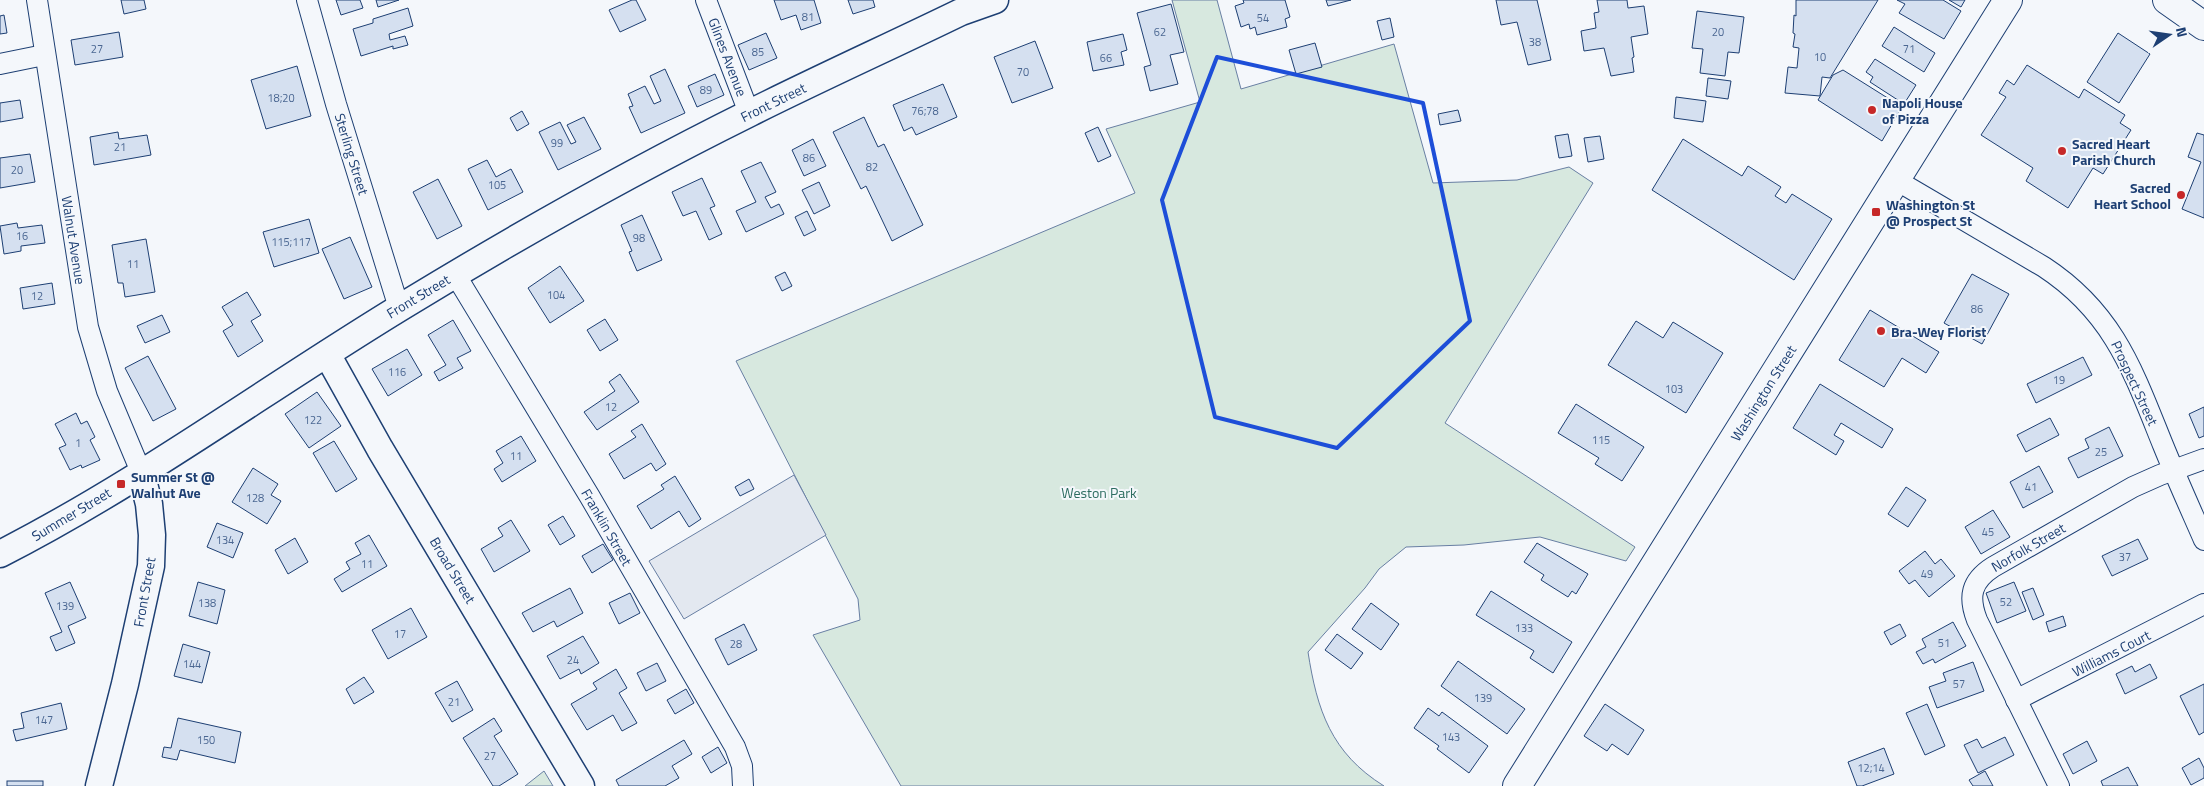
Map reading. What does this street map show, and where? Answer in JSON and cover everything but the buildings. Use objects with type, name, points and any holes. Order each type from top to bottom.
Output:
[{"type":"main road","name":"Washington Street","points":[[1517,786],[2008,0]]},
{"type":"main road","points":[[2168,0],[2204,26]]},
{"type":"street","name":"Walnut Avenue","points":[[37,0],[44,55],[88,327],[107,391],[141,472]]},
{"type":"street","name":"Sterling Street","points":[[308,0],[336,104],[398,308]]},
{"type":"street","name":"Glines Avenue","points":[[706,0],[749,113]]},
{"type":"street","name":"Front Street","points":[[99,786],[125,684],[151,566],[149,504],[141,472],[398,308],[596,193],[959,6],[995,0]]},
{"type":"street","points":[[0,64],[44,55]]},
{"type":"street","name":"Prospect Street","points":[[1896,180],[2044,267],[2067,283],[2089,304],[2111,332],[2130,366],[2204,540]]},
{"type":"street","name":"Franklin Street","points":[[455,274],[590,496],[735,747],[742,766],[744,786]]},
{"type":"street","name":"Broad Street","points":[[327,354],[380,449],[581,786]]},
{"type":"street","name":"Norfolk Street","points":[[2059,786],[1974,611],[1971,592],[1978,578],[1992,567],[2133,487],[2204,458]]},
{"type":"street","name":"Summer Street","points":[[0,554],[38,535],[141,472]]},
{"type":"street","name":"Williams Court","points":[[2016,700],[2204,604]]},
{"type":"highlighted area","points":[[1217,57],[1423,103],[1470,321],[1337,448],[1215,417],[1162,200]]},
{"type":"green space","name":"Weston Park","points":[[1172,0],[1217,0],[1241,89],[1394,44],[1433,183],[1517,180],[1569,167],[1593,183],[1445,423],[1635,547],[1626,561],[1540,537],[1464,545],[1406,547],[1379,569],[1365,588],[1308,652],[1316,693],[1322,711],[1339,744],[1366,773],[1384,786],[901,786],[813,635],[860,620],[858,599],[736,361],[1135,193],[1106,129],[1200,102]]},
{"type":"green space","points":[[544,771],[553,786],[525,786]]},
{"type":"shaded area","points":[[794,475],[826,535],[684,619],[649,561]]},
{"type":"place","name":"Napoli House of Pizza","points":[[1872,110]]},
{"type":"place","name":"Sacred Heart Parish Church","points":[[2062,151]]},
{"type":"place","name":"Sacred Heart School","points":[[2181,195]]},
{"type":"place","name":"Washington St @ Prospect St","points":[[1876,212]]},
{"type":"place","name":"Bra-Wey Florist","points":[[1881,331]]},
{"type":"place","name":"Summer St @ Walnut Ave","points":[[121,484]]}]
